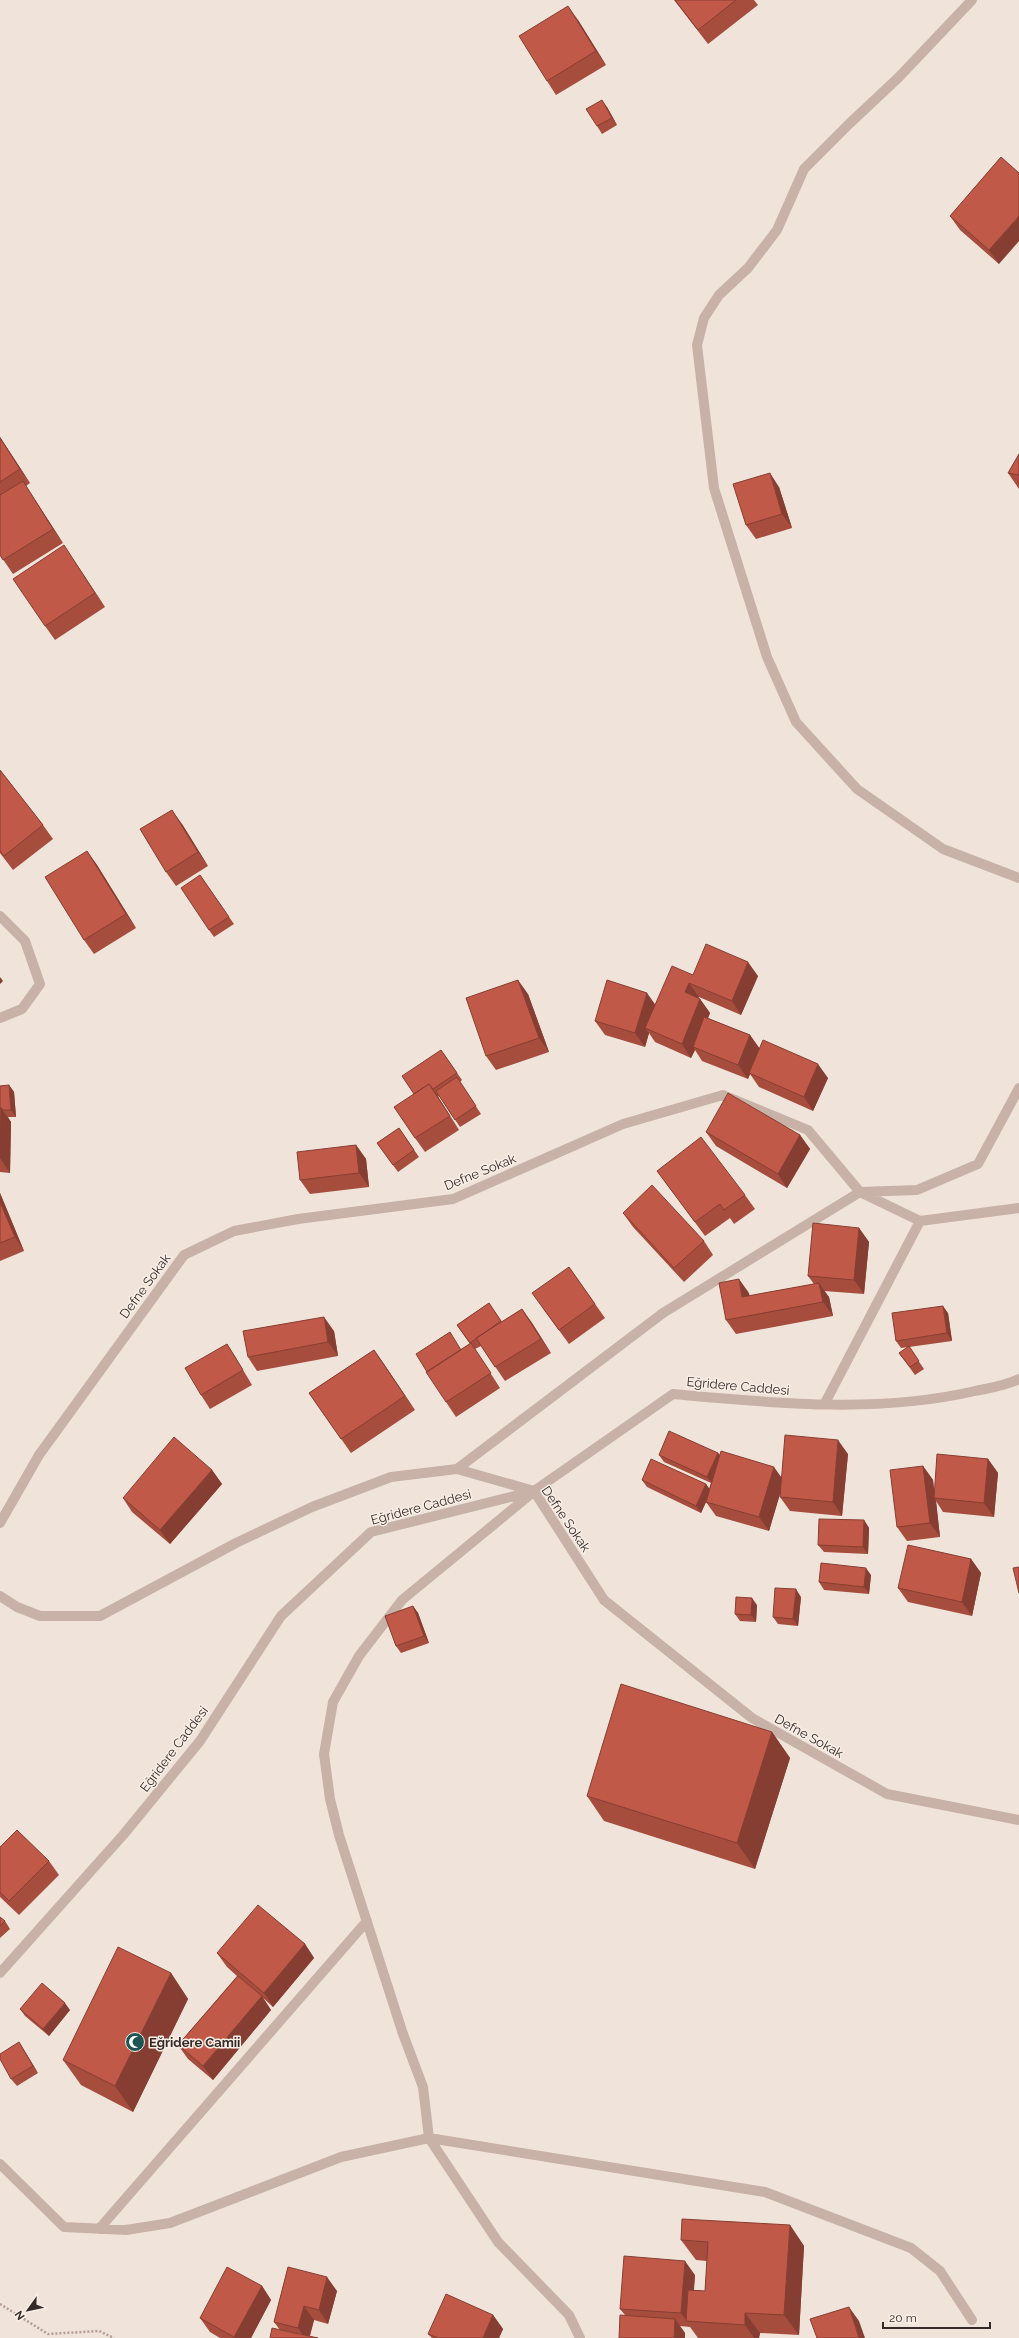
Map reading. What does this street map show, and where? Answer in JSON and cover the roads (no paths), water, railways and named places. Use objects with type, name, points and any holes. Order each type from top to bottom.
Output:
[{"type":"street","points":[[972,0],[898,78],[804,169],[777,230],[748,268],[719,295],[704,318],[697,345],[714,488],[765,650],[796,722],[857,790],[943,849],[1019,878]]},
{"type":"street","points":[[0,916],[25,941],[40,984],[22,1009],[0,1018]]},
{"type":"street","points":[[457,1470],[662,1313],[860,1192],[917,1190],[978,1164],[1019,1088]]},
{"type":"street","name":"Defne Sokak","points":[[0,1523],[39,1455],[184,1255],[234,1231],[298,1219],[453,1199],[623,1124],[723,1095],[808,1130],[860,1192]]},
{"type":"street","points":[[860,1192],[920,1221],[1019,1208]]},
{"type":"street","points":[[825,1403],[920,1221]]},
{"type":"street","name":"Eğridere Caddesi","points":[[0,1973],[124,1834],[200,1741],[281,1616],[371,1532],[534,1491],[672,1394],[789,1404],[898,1403],[956,1395],[1019,1380]]},
{"type":"street","name":"Defne Sokak","points":[[0,1596],[17,1607],[40,1616],[100,1616],[236,1543],[312,1507],[390,1477],[457,1470],[534,1491],[604,1600],[752,1718],[887,1794],[1019,1820]]},
{"type":"street","points":[[534,1491],[402,1600],[360,1656],[333,1702],[324,1754],[330,1799],[403,2034],[423,2087],[429,2138],[498,2242],[569,2315],[580,2338]]},
{"type":"street","points":[[100,2229],[367,1921]]},
{"type":"street","points":[[0,2164],[64,2227],[126,2230],[170,2223],[341,2157],[429,2138],[765,2192],[911,2248],[940,2271],[972,2320]]},
{"type":"place","name":"Eğridere Camii","points":[[135,2042]]}]
